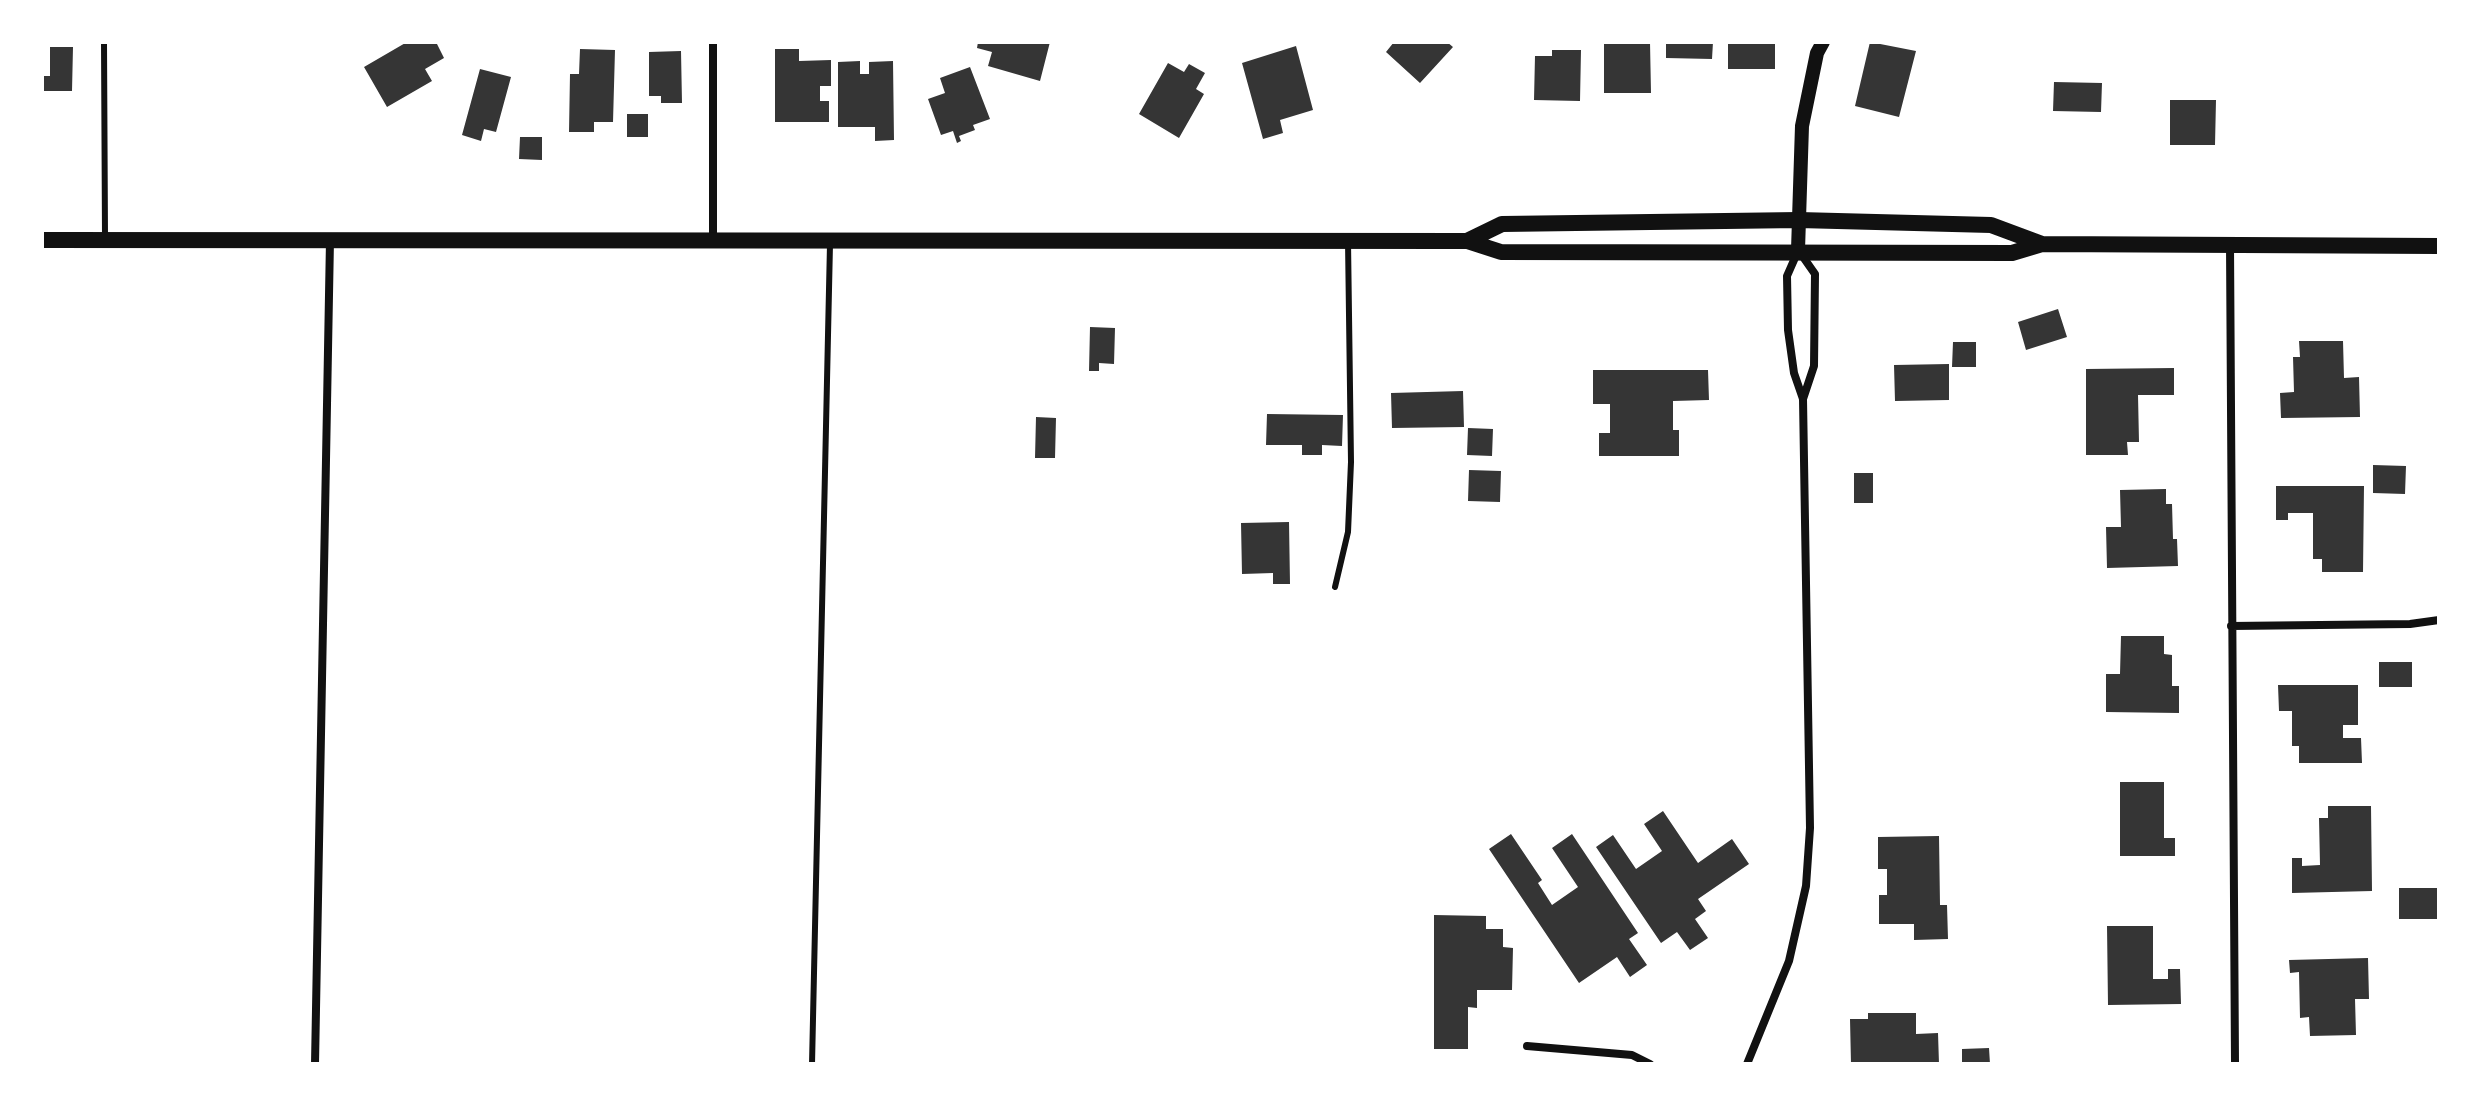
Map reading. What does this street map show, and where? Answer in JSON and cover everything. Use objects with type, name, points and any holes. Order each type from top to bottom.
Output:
[{"type":"main road","points":[[1467,241],[1502,224],[1799,220],[1991,225],[2042,244]]},
{"type":"main road","points":[[42,240],[1467,241],[1501,252],[1798,250],[2012,253],[2042,244],[2439,246]]},
{"type":"street","points":[[713,42],[713,240]]},
{"type":"street","points":[[1747,1064],[1789,961],[1806,886],[1810,828],[1803,399],[1794,373],[1788,330],[1787,276],[1798,250],[1802,126],[1817,53],[1823,42]]},
{"type":"street","points":[[315,1064],[330,240]]},
{"type":"street","points":[[2230,245],[2235,1064]]},
{"type":"street","points":[[1798,250],[1815,274],[1814,366],[1803,399]]},
{"type":"street","points":[[2231,626],[2410,624],[2439,620]]},
{"type":"street","points":[[1527,1046],[1632,1055],[1650,1064]]},
{"type":"lane","points":[[104,42],[105,240]]},
{"type":"lane","points":[[812,1064],[830,240]]},
{"type":"lane","points":[[1335,587],[1348,532],[1351,462],[1348,241]]},
{"type":"building","points":[[407,42],[436,42],[444,58],[425,69],[432,81],[387,107],[364,67]]},
{"type":"building","points":[[978,42],[1050,42],[1040,81],[988,66],[992,52],[977,48]]},
{"type":"building","points":[[1394,42],[1447,42],[1453,47],[1420,83],[1386,52]]},
{"type":"building","points":[[1604,42],[1650,42],[1651,93],[1604,93]]},
{"type":"building","points":[[1666,42],[1713,42],[1712,59],[1666,58]]},
{"type":"building","points":[[1728,42],[1775,42],[1775,69],[1728,69]]},
{"type":"building","points":[[1870,42],[1916,51],[1899,117],[1855,106]]},
{"type":"building","points":[[1296,46],[1313,110],[1280,120],[1283,133],[1263,139],[1242,63]]},
{"type":"building","points":[[50,47],[73,47],[72,91],[42,91],[42,76],[50,76]]},
{"type":"building","points":[[580,49],[615,50],[613,122],[594,122],[594,132],[569,132],[570,74],[579,74]]},
{"type":"building","points":[[775,49],[799,49],[799,61],[831,60],[831,86],[820,86],[820,101],[829,101],[829,122],[775,122]]},
{"type":"building","points":[[1552,50],[1581,50],[1580,101],[1534,100],[1535,56],[1552,56]]},
{"type":"building","points":[[681,51],[682,103],[661,103],[661,96],[649,96],[649,52]]},
{"type":"building","points":[[860,61],[860,74],[869,74],[869,62],[893,61],[894,140],[875,141],[875,127],[838,127],[838,62]]},
{"type":"building","points":[[1168,63],[1184,72],[1189,64],[1205,73],[1196,89],[1204,94],[1179,138],[1139,114]]},
{"type":"building","points":[[970,67],[990,119],[973,125],[975,130],[959,136],[961,141],[957,143],[953,131],[941,135],[928,99],[945,93],[940,78]]},
{"type":"building","points":[[480,69],[511,77],[496,132],[484,129],[481,141],[462,135]]},
{"type":"building","points":[[2054,82],[2102,83],[2101,112],[2053,111]]},
{"type":"building","points":[[2170,100],[2216,100],[2215,145],[2170,145]]},
{"type":"building","points":[[627,114],[648,114],[648,137],[627,137]]},
{"type":"building","points":[[520,137],[542,137],[542,160],[519,159]]},
{"type":"building","points":[[2058,309],[2067,337],[2026,350],[2018,322]]},
{"type":"building","points":[[1090,327],[1115,328],[1114,364],[1099,363],[1099,371],[1089,371]]},
{"type":"building","points":[[2299,341],[2343,341],[2344,378],[2359,377],[2360,417],[2281,418],[2280,393],[2294,392],[2293,357],[2300,357]]},
{"type":"building","points":[[1953,342],[1976,342],[1976,367],[1952,367]]},
{"type":"building","points":[[1949,364],[1949,400],[1895,401],[1894,365]]},
{"type":"building","points":[[2174,368],[2174,395],[2138,395],[2139,442],[2127,442],[2128,455],[2086,455],[2086,369]]},
{"type":"building","points":[[1593,370],[1708,370],[1709,400],[1673,401],[1673,430],[1679,430],[1679,456],[1599,456],[1599,433],[1610,433],[1610,404],[1593,404]]},
{"type":"building","points":[[1463,391],[1464,427],[1392,428],[1391,393]]},
{"type":"building","points":[[1267,414],[1343,415],[1342,446],[1322,445],[1322,455],[1302,455],[1302,445],[1266,445]]},
{"type":"building","points":[[1036,417],[1056,418],[1055,458],[1035,458]]},
{"type":"building","points":[[1468,428],[1493,429],[1492,456],[1467,455]]},
{"type":"building","points":[[2373,465],[2406,466],[2405,494],[2373,493]]},
{"type":"building","points":[[1469,470],[1501,471],[1500,502],[1468,501]]},
{"type":"building","points":[[1854,473],[1873,473],[1873,503],[1854,503]]},
{"type":"building","points":[[2276,486],[2364,486],[2363,572],[2322,572],[2322,559],[2313,559],[2313,513],[2288,513],[2288,520],[2276,520]]},
{"type":"building","points":[[2166,489],[2166,504],[2172,504],[2178,566],[2107,568],[2106,527],[2121,527],[2120,490]]},
{"type":"building","points":[[1289,522],[1290,584],[1273,584],[1273,573],[1242,574],[1241,523]]},
{"type":"building","points":[[2121,636],[2164,636],[2164,654],[2172,655],[2172,686],[2179,686],[2179,713],[2106,712],[2106,674],[2120,674]]},
{"type":"building","points":[[2379,662],[2412,662],[2412,687],[2379,687]]},
{"type":"building","points":[[2278,685],[2358,685],[2358,725],[2343,725],[2343,738],[2361,738],[2362,763],[2299,763],[2299,746],[2292,746],[2292,711],[2279,711]]},
{"type":"building","points":[[2120,782],[2164,782],[2164,838],[2175,838],[2175,856],[2120,856]]},
{"type":"building","points":[[2328,806],[2371,806],[2372,891],[2292,893],[2292,858],[2302,858],[2302,866],[2320,865],[2319,818],[2328,818]]},
{"type":"building","points":[[1663,811],[1698,863],[1732,839],[1749,864],[1698,899],[1706,911],[1695,919],[1708,938],[1690,950],[1677,932],[1661,943],[1596,847],[1613,835],[1636,869],[1662,851],[1644,824]]},
{"type":"building","points":[[1511,834],[1542,880],[1538,883],[1552,905],[1578,887],[1552,848],[1572,834],[1638,933],[1629,939],[1647,965],[1630,977],[1617,957],[1579,983],[1489,849]]},
{"type":"building","points":[[1939,836],[1940,905],[1947,905],[1948,939],[1914,940],[1914,924],[1879,924],[1879,895],[1887,895],[1887,869],[1878,869],[1878,837]]},
{"type":"building","points":[[2399,888],[2439,888],[2439,919],[2399,919]]},
{"type":"building","points":[[1434,915],[1486,916],[1486,929],[1503,929],[1503,947],[1513,948],[1512,990],[1477,990],[1477,1008],[1468,1007],[1468,1049],[1434,1049]]},
{"type":"building","points":[[2107,926],[2153,926],[2153,979],[2168,979],[2168,969],[2180,969],[2181,1004],[2108,1005]]},
{"type":"building","points":[[2368,958],[2369,999],[2355,999],[2356,1035],[2310,1036],[2309,1017],[2300,1018],[2299,972],[2290,973],[2289,960]]},
{"type":"building","points":[[1868,1013],[1916,1013],[1916,1034],[1938,1033],[1939,1064],[1851,1064],[1850,1019],[1868,1019]]},
{"type":"building","points":[[1989,1048],[1990,1064],[1962,1064],[1962,1049]]}]
